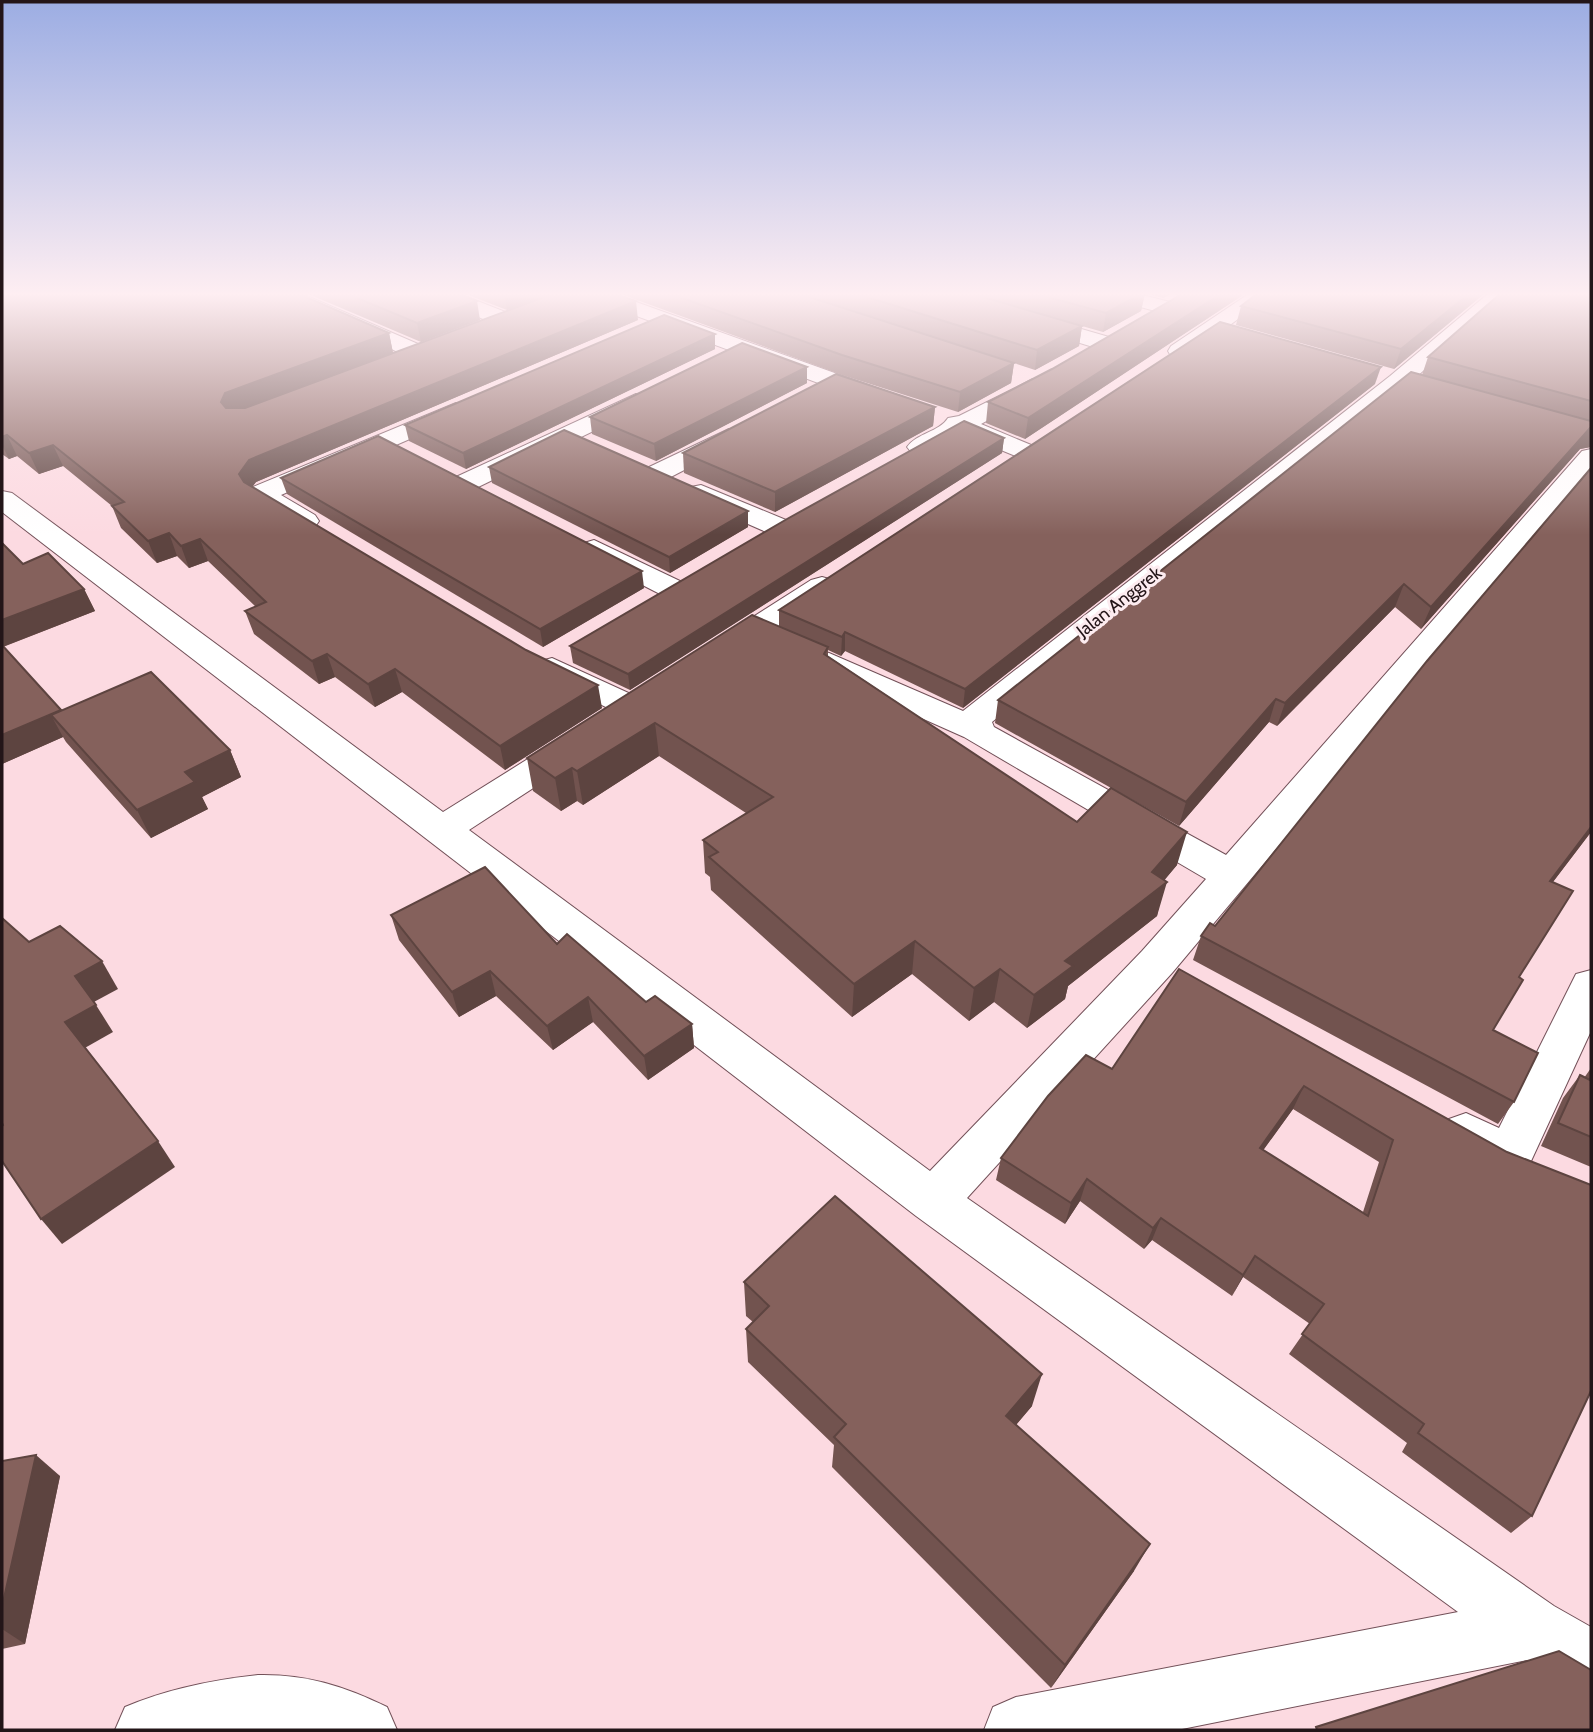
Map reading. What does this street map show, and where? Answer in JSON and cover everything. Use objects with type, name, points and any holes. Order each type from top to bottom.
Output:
[{"type":"street","points":[[811,374],[897,403]]},
{"type":"street","points":[[903,456],[1052,374]]},
{"type":"street","name":"Jalan Anggrek","points":[[975,729],[973,724],[976,714],[1405,374]]},
{"type":"street","points":[[810,394],[833,382]]},
{"type":"street","points":[[384,441],[454,477],[568,435],[654,391]]},
{"type":"street","points":[[333,538],[263,496],[263,493],[473,402]]},
{"type":"street","points":[[936,416],[1027,452]]},
{"type":"street","points":[[656,474],[752,426]]},
{"type":"street","points":[[568,435],[593,446]]},
{"type":"street","points":[[1004,467],[1051,436]]},
{"type":"street","points":[[933,1201],[1175,972],[1230,875],[1487,574],[1591,457]]},
{"type":"street","points":[[631,463],[788,520],[753,540]]},
{"type":"street","points":[[2,499],[933,1201],[1532,1628],[1591,1662]]},
{"type":"street","points":[[574,539],[671,588]]},
{"type":"street","points":[[698,666],[844,572]]},
{"type":"street","points":[[752,632],[975,729],[1230,875]]},
{"type":"street","points":[[442,830],[645,701],[547,657]]},
{"type":"street","points":[[1436,1117],[1526,1165],[1591,986]]},
{"type":"street","points":[[1016,1730],[1532,1628]]},
{"type":"street","points":[[148,1730],[225,1712],[276,1706],[312,1709],[348,1720],[364,1730]]},
{"type":"building","points":[[2,374],[277,374],[225,393],[221,402],[226,408],[245,408],[337,374],[459,374],[249,460],[239,474],[244,482],[526,650],[598,685],[500,746],[395,669],[368,684],[327,654],[312,661],[245,611],[266,602],[200,539],[181,546],[169,533],[148,541],[112,506],[124,502],[53,445],[29,453],[7,435],[2,437]]},
{"type":"building","points":[[525,374],[631,374],[463,453],[405,425]]},
{"type":"building","points":[[679,374],[793,374],[654,444],[590,417]]},
{"type":"building","points":[[836,374],[935,407],[775,492],[683,453]]},
{"type":"building","points":[[902,374],[994,374],[960,392]]},
{"type":"building","points":[[1043,374],[1097,374],[1028,418],[988,402]]},
{"type":"building","points":[[1141,374],[1372,374],[965,689],[845,632],[842,637],[779,610]]},
{"type":"building","points":[[1409,374],[1418,374],[1591,421],[1591,428],[1431,607],[1404,584],[1285,703],[1276,699],[1186,802],[998,700]]},
{"type":"building","points":[[1490,374],[1591,374],[1591,401]]},
{"type":"building","points":[[964,421],[1004,438],[628,674],[570,646],[787,519]]},
{"type":"building","points":[[564,430],[748,511],[669,557],[489,467]]},
{"type":"building","points":[[378,436],[642,571],[540,629],[281,478]]},
{"type":"building","points":[[1591,468],[1591,827],[1550,881],[1573,891],[1519,977],[1523,980],[1493,1030],[1538,1053],[1514,1102],[1201,936],[1210,923],[1215,926],[1427,661]]},
{"type":"building","points":[[2,543],[23,564],[48,553],[84,589],[2,620]]},
{"type":"building","points":[[752,615],[828,647],[824,654],[1077,822],[1111,788],[1187,832],[1152,872],[1167,882],[1065,961],[1073,966],[1034,995],[1000,969],[974,988],[915,941],[854,984],[709,857],[718,852],[703,840],[773,797],[655,723],[577,771],[572,768],[555,778],[527,758]]},
{"type":"building","points":[[2,645],[61,710],[2,735]]},
{"type":"building","points":[[151,672],[230,750],[185,772],[195,782],[137,810],[51,715]]},
{"type":"building","points":[[485,867],[557,944],[567,934],[646,1002],[655,996],[692,1024],[644,1056],[588,997],[547,1026],[490,971],[452,992],[391,915]]},
{"type":"building","points":[[2,918],[29,942],[60,926],[102,961],[75,976],[96,1005],[65,1022],[158,1141],[41,1219],[2,1161]]},
{"type":"building","points":[[1179,969],[1507,1152],[1591,1185],[1591,1391],[1532,1516],[1418,1433],[1424,1424],[1302,1334],[1324,1304],[1255,1256],[1243,1275],[1161,1218],[1153,1228],[1087,1179],[1071,1203],[1001,1158],[1048,1096],[1086,1055],[1112,1069]],"holes":[[[1304,1086],[1393,1140],[1368,1216],[1260,1148]]]},
{"type":"building","points":[[1580,1075],[1590,1080],[1591,1077],[1591,1137],[1558,1123]]},
{"type":"building","points":[[835,1196],[1042,1374],[1006,1416],[1150,1544],[1065,1665],[834,1437],[846,1424],[746,1329],[769,1306],[744,1282]]},
{"type":"building","points":[[36,1455],[2,1607],[2,1461]]},
{"type":"building","points":[[1559,1651],[1591,1670],[1591,1730],[1317,1730],[1316,1727]]}]
